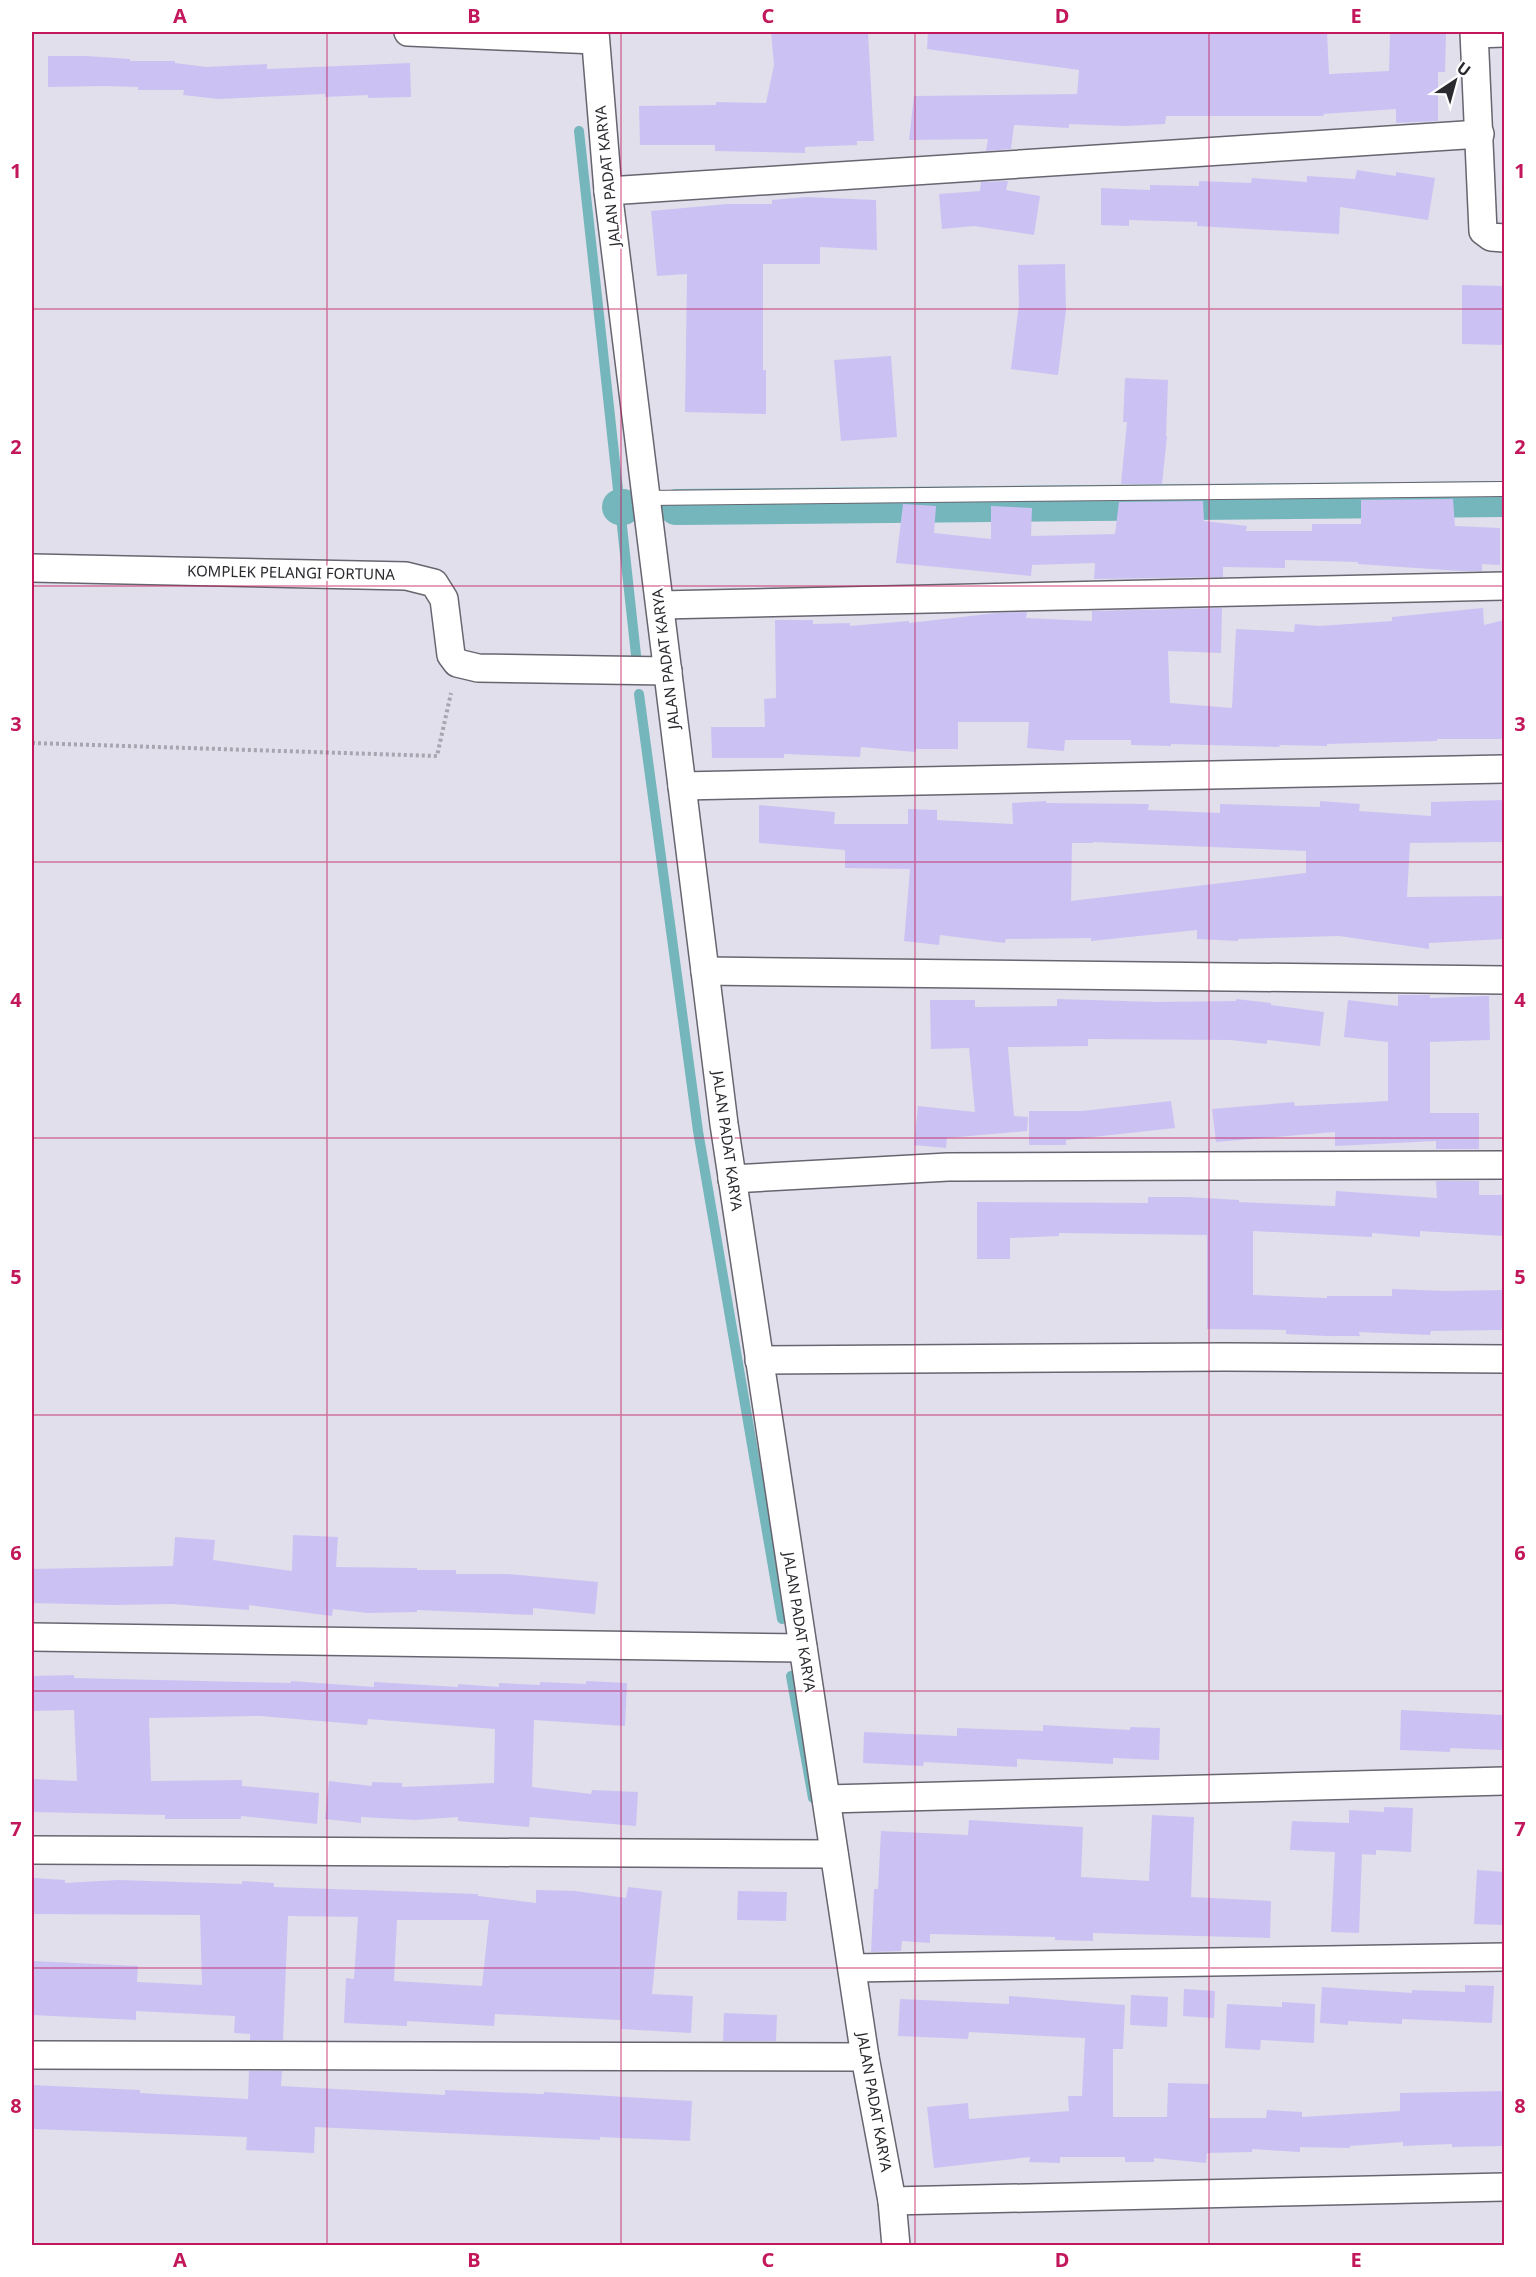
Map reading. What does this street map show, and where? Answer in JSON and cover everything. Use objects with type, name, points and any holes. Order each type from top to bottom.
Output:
[{"type":"street","points":[[408,32],[595,36]]},
{"type":"street","points":[[1504,33],[1475,33],[1483,231],[1491,237],[1504,238]]},
{"type":"street","name":"JALAN PADAT KARYA","points":[[595,36],[608,191],[732,1179],[865,2057],[892,2201],[896,2246]]},
{"type":"street","points":[[608,191],[1480,134]]},
{"type":"street","name":"KOMPLEK PELANGI FORTUNA","points":[[32,568],[406,576],[434,583],[444,599],[451,654],[457,663]]},
{"type":"street","points":[[660,605],[1504,586]]},
{"type":"street","points":[[457,663],[478,668],[668,671]]},
{"type":"street","points":[[682,786],[1504,769]]},
{"type":"street","points":[[705,971],[1504,980]]},
{"type":"street","points":[[732,1179],[948,1167],[1504,1165]]},
{"type":"street","points":[[759,1360],[1212,1357],[1504,1359]]},
{"type":"street","points":[[32,1637],[803,1648]]},
{"type":"street","points":[[827,1799],[1504,1781]]},
{"type":"street","points":[[32,1850],[834,1854]]},
{"type":"street","points":[[852,1968],[1504,1957]]},
{"type":"street","points":[[32,2055],[865,2057]]},
{"type":"street","points":[[892,2201],[1504,2187]]},
{"type":"lane","points":[[646,498],[1504,489]]},
{"type":"path","points":[[32,743],[437,756],[457,663]]},
{"type":"building","points":[[771,32],[868,32],[874,141],[857,141],[857,145],[805,147],[805,153],[715,151],[715,145],[640,145],[639,106],[716,105],[716,102],[766,103],[774,65]]},
{"type":"building","points":[[928,32],[1327,32],[1329,74],[1389,71],[1390,32],[1446,32],[1445,72],[1438,72],[1438,121],[1396,123],[1396,109],[1323,114],[1324,116],[1166,116],[1165,124],[1125,126],[1069,124],[1069,128],[1014,125],[1011,149],[986,151],[988,139],[909,140],[914,96],[1077,94],[1079,70],[927,49]]},
{"type":"building","points":[[48,56],[175,61],[175,63],[206,67],[267,64],[267,69],[410,63],[411,97],[368,98],[368,95],[325,97],[325,94],[218,99],[183,95],[184,90],[138,90],[138,87],[105,86],[48,87]]},
{"type":"building","points":[[1357,170],[1396,176],[1396,172],[1435,178],[1428,220],[1340,207],[1339,234],[1197,226],[1197,222],[1129,220],[1129,226],[1101,225],[1101,188],[1150,190],[1150,185],[1199,186],[1199,181],[1251,183],[1252,178],[1307,182],[1307,176],[1355,179]]},
{"type":"building","points":[[1008,181],[1006,190],[1040,196],[1034,235],[974,226],[942,229],[939,194],[980,191],[981,182]]},
{"type":"building","points":[[806,197],[876,200],[877,250],[820,247],[820,264],[763,264],[763,370],[766,370],[766,414],[685,412],[687,274],[657,276],[651,211],[727,204],[772,204],[772,200]]},
{"type":"building","points":[[1065,264],[1066,310],[1058,375],[1011,369],[1019,304],[1018,265]]},
{"type":"building","points":[[1462,285],[1504,286],[1504,345],[1462,344]]},
{"type":"building","points":[[891,356],[897,437],[841,441],[834,360]]},
{"type":"building","points":[[1125,378],[1168,380],[1167,436],[1162,484],[1121,484],[1127,422],[1123,422]]},
{"type":"building","points":[[1453,499],[1455,526],[1500,528],[1500,565],[1482,564],[1482,571],[1460,571],[1358,564],[1358,562],[1285,560],[1285,568],[1223,567],[1223,577],[1094,579],[1095,563],[1032,565],[1031,576],[896,563],[903,504],[936,506],[934,533],[991,539],[991,506],[1032,508],[1031,536],[1115,534],[1119,502],[1203,501],[1204,521],[1247,526],[1246,531],[1312,531],[1312,524],[1361,524],[1361,500]]},
{"type":"building","points":[[1222,608],[1221,653],[1168,651],[1170,703],[1232,708],[1236,629],[1294,632],[1295,624],[1319,626],[1392,621],[1392,617],[1483,608],[1484,625],[1504,620],[1504,739],[1437,739],[1437,741],[1327,744],[1327,746],[1280,745],[1279,747],[1131,745],[1131,740],[1065,740],[1064,751],[1027,748],[1029,722],[958,722],[958,749],[916,749],[915,752],[861,747],[860,757],[784,754],[784,758],[712,758],[711,727],[765,727],[764,699],[776,698],[775,620],[813,620],[813,624],[850,623],[850,626],[1027,612],[1026,618],[1092,621],[1092,611]]},
{"type":"building","points":[[1504,800],[1504,842],[1410,843],[1407,897],[1504,896],[1504,939],[1429,943],[1429,949],[1339,936],[1238,939],[1238,941],[1197,939],[1197,930],[1091,941],[1091,938],[1006,939],[1005,943],[940,935],[939,945],[904,941],[910,869],[845,868],[845,850],[759,843],[759,805],[835,812],[834,824],[908,824],[908,809],[937,810],[937,820],[1013,824],[1012,803],[1046,801],[1046,803],[1149,804],[1148,810],[1220,813],[1220,804],[1320,807],[1320,801],[1360,804],[1359,811],[1431,816],[1431,802]],"holes":[[[1072,843],[1306,851],[1306,873],[1071,901]]]},
{"type":"building","points":[[1398,995],[1430,995],[1430,998],[1489,996],[1490,1040],[1430,1042],[1430,1113],[1479,1113],[1479,1149],[1436,1149],[1436,1141],[1335,1146],[1335,1132],[1216,1142],[1212,1109],[1294,1102],[1295,1106],[1388,1101],[1388,1042],[1344,1037],[1348,1000],[1398,1006]]},
{"type":"building","points":[[1057,999],[1157,1002],[1236,1001],[1236,999],[1324,1012],[1320,1046],[1267,1040],[1267,1044],[1230,1040],[1088,1039],[1088,1046],[1008,1047],[1014,1116],[1028,1117],[1027,1131],[947,1138],[946,1148],[914,1145],[918,1106],[975,1112],[969,1048],[931,1049],[930,1000],[975,1000],[975,1007],[1057,1006]]},
{"type":"building","points":[[1171,1101],[1175,1128],[1066,1140],[1066,1145],[1029,1145],[1029,1111],[1082,1111]]},
{"type":"building","points":[[1436,1181],[1479,1181],[1479,1195],[1504,1195],[1504,1236],[1420,1231],[1420,1237],[1372,1233],[1372,1237],[1253,1231],[1253,1295],[1327,1298],[1327,1296],[1392,1296],[1392,1289],[1504,1290],[1504,1330],[1431,1331],[1430,1335],[1359,1332],[1360,1336],[1327,1336],[1286,1334],[1286,1330],[1207,1329],[1207,1235],[1059,1233],[1059,1236],[1010,1238],[1010,1259],[977,1259],[977,1202],[1148,1203],[1148,1197],[1187,1197],[1239,1200],[1239,1202],[1335,1206],[1336,1191],[1437,1198]]},
{"type":"building","points":[[293,1535],[338,1537],[336,1567],[456,1570],[456,1574],[508,1574],[598,1582],[595,1614],[533,1608],[533,1615],[417,1610],[417,1612],[367,1613],[333,1609],[332,1616],[249,1605],[249,1610],[172,1604],[32,1603],[32,1569],[173,1566],[175,1537],[215,1540],[213,1560],[292,1571]]},
{"type":"building","points":[[74,1675],[74,1678],[291,1683],[291,1681],[374,1687],[374,1682],[458,1687],[458,1684],[499,1687],[499,1683],[540,1685],[540,1682],[627,1683],[625,1726],[534,1720],[532,1787],[591,1794],[592,1790],[638,1792],[636,1826],[530,1817],[529,1827],[458,1821],[458,1817],[415,1820],[361,1817],[361,1823],[325,1819],[329,1781],[372,1786],[372,1782],[402,1783],[402,1787],[494,1783],[495,1729],[368,1719],[367,1725],[260,1716],[149,1718],[151,1781],[242,1780],[242,1786],[319,1793],[317,1824],[241,1816],[241,1819],[165,1819],[165,1815],[32,1812],[32,1779],[77,1781],[74,1710],[32,1711],[32,1676]]},
{"type":"building","points":[[1401,1710],[1503,1715],[1502,1750],[1450,1748],[1450,1752],[1400,1750]]},
{"type":"building","points":[[1043,1725],[1130,1730],[1130,1727],[1160,1728],[1159,1760],[1113,1758],[1113,1764],[1017,1759],[1017,1767],[924,1762],[923,1766],[863,1763],[864,1732],[957,1736],[957,1728],[1043,1731]]},
{"type":"building","points":[[1384,1807],[1413,1808],[1411,1852],[1376,1850],[1376,1855],[1362,1854],[1359,1933],[1331,1932],[1335,1852],[1290,1850],[1292,1821],[1349,1823],[1349,1810],[1384,1812]]},
{"type":"building","points":[[1152,1815],[1194,1817],[1191,1897],[1271,1901],[1270,1938],[1093,1933],[1093,1941],[1055,1940],[1055,1937],[930,1934],[930,1943],[902,1941],[901,1951],[871,1952],[874,1889],[878,1889],[881,1831],[968,1835],[969,1820],[1083,1827],[1081,1877],[1149,1881]]},
{"type":"building","points":[[1477,1870],[1504,1872],[1504,1925],[1474,1924]]},
{"type":"building","points":[[34,1878],[65,1880],[65,1883],[118,1880],[242,1884],[242,1881],[274,1883],[274,1887],[478,1894],[478,1896],[536,1903],[536,1890],[575,1891],[626,1898],[628,1887],[662,1891],[652,1994],[693,1996],[691,2033],[621,2029],[621,2020],[495,2014],[494,2026],[407,2021],[407,2026],[344,2023],[346,1978],[354,1979],[358,1917],[288,1916],[283,2040],[250,2040],[250,2034],[234,2033],[235,2016],[136,2011],[136,2020],[32,2015],[32,1961],[138,1966],[137,1982],[202,1985],[200,1915],[32,1914]],"holes":[[[397,1920],[489,1920],[482,1986],[394,1981]]]},
{"type":"building","points":[[738,1891],[787,1892],[786,1921],[737,1920]]},
{"type":"building","points":[[1465,1985],[1494,1986],[1492,2023],[1402,2019],[1402,2024],[1348,2021],[1348,2025],[1320,2023],[1322,1987],[1412,1993],[1412,1990],[1465,1992]]},
{"type":"building","points":[[1184,1989],[1215,1991],[1214,2018],[1183,2016]]},
{"type":"building","points":[[1131,1995],[1168,1997],[1167,2027],[1130,2025]]},
{"type":"building","points":[[1009,1996],[1125,2005],[1123,2049],[1113,2049],[1113,2117],[1167,2117],[1168,2083],[1209,2084],[1209,2118],[1266,2118],[1267,2110],[1302,2112],[1302,2117],[1400,2111],[1400,2093],[1504,2091],[1504,2146],[1452,2147],[1452,2144],[1403,2146],[1403,2142],[1350,2146],[1350,2148],[1300,2147],[1300,2152],[1252,2149],[1252,2152],[1207,2153],[1206,2163],[1154,2158],[1154,2162],[1125,2162],[1125,2157],[1060,2157],[1060,2163],[1029,2162],[1030,2157],[934,2168],[927,2107],[968,2103],[969,2119],[1069,2111],[1068,2096],[1082,2096],[1085,2038],[969,2032],[968,2039],[898,2036],[900,1999],[1009,2004]]},
{"type":"building","points":[[1282,2002],[1315,2004],[1314,2043],[1261,2040],[1260,2050],[1225,2048],[1227,2004],[1282,2007]]},
{"type":"building","points":[[724,2013],[777,2015],[776,2041],[723,2041]]},
{"type":"building","points":[[249,2071],[282,2071],[281,2086],[445,2095],[445,2090],[544,2094],[544,2092],[692,2101],[690,2141],[600,2137],[600,2140],[315,2127],[314,2153],[246,2150],[247,2137],[32,2129],[32,2085],[140,2090],[140,2093],[248,2099]]},
{"type":"waterway","points":[[579,131],[636,655]]},
{"type":"waterway","points":[[676,507],[1504,499]]},
{"type":"waterway","points":[[639,694],[698,1131],[782,1619]]},
{"type":"waterway","points":[[791,1676],[813,1798]]}]
